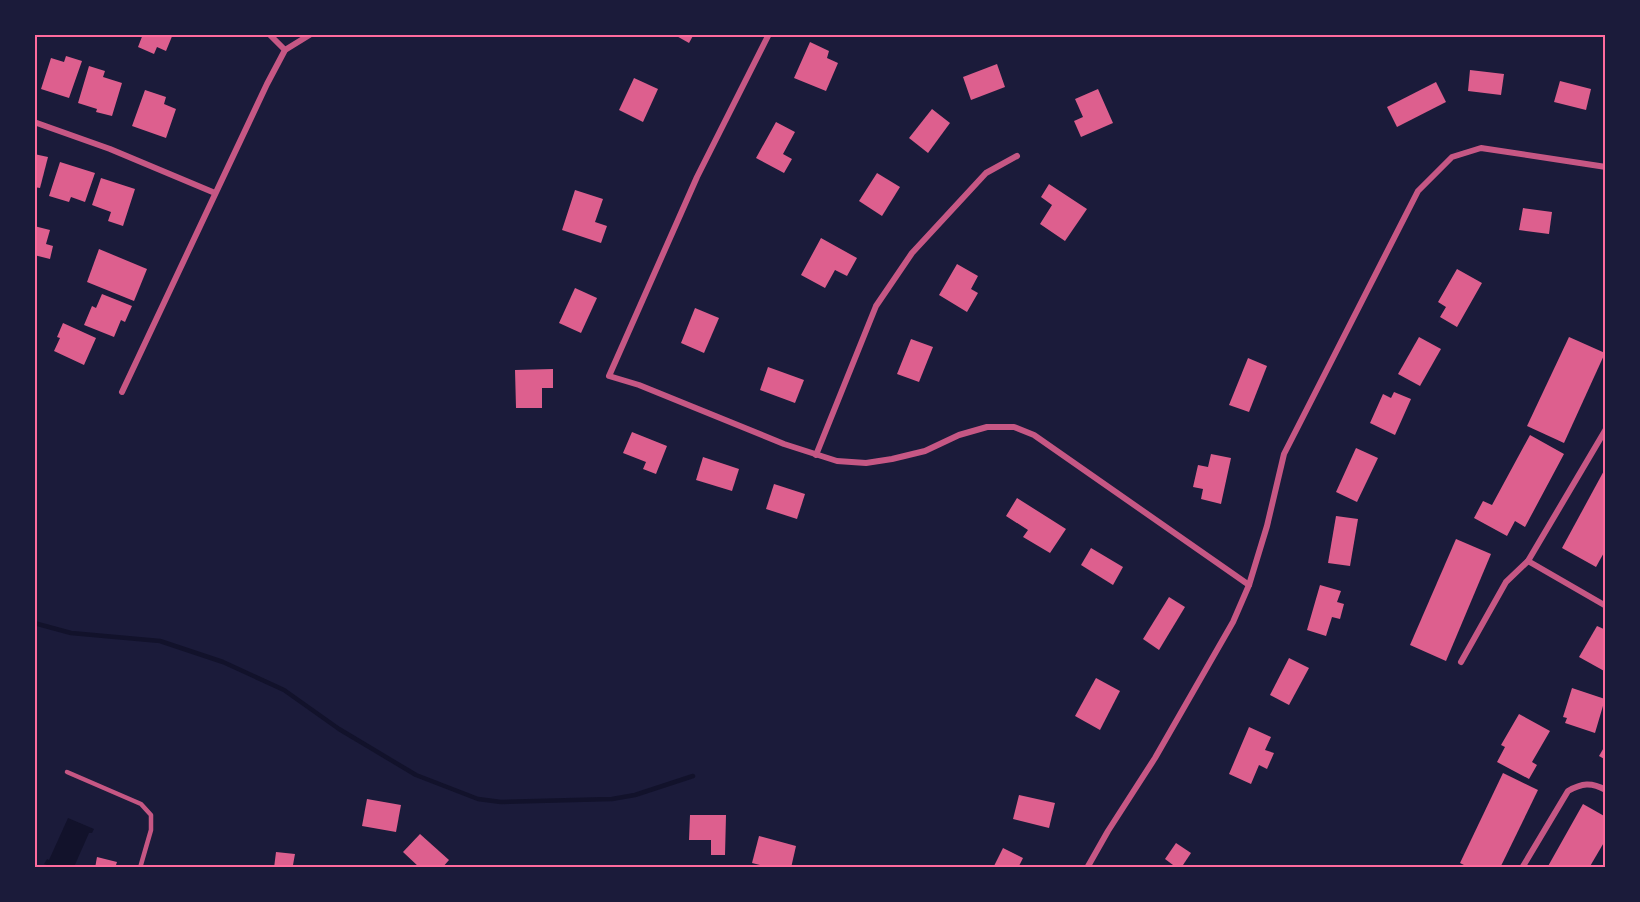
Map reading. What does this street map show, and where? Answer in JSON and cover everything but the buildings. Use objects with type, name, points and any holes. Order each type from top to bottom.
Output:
[{"type":"street","points":[[269,34],[285,50]]},
{"type":"street","points":[[122,392],[267,84],[285,50],[311,34]]},
{"type":"street","points":[[769,34],[697,177],[609,376],[639,385],[816,455],[837,461],[866,463],[925,451],[959,435],[987,427],[1014,427],[1034,435],[1249,585]]},
{"type":"street","points":[[34,122],[110,148],[215,193]]},
{"type":"street","points":[[1087,867],[1107,831],[1155,758],[1233,622],[1249,585],[1267,526],[1284,454],[1419,191],[1452,158],[1481,148],[1605,166]]},
{"type":"street","points":[[816,455],[876,306],[912,254],[986,173],[1017,156]]},
{"type":"street","points":[[1461,662],[1506,582],[1528,561],[1605,429]]},
{"type":"street","points":[[1528,561],[1605,606]]},
{"type":"street","points":[[1522,867],[1568,791],[1580,784],[1596,784],[1605,790]]},
{"type":"lane","points":[[67,772],[141,804],[151,815],[151,830],[140,867]]},
{"type":"shaded area","points":[[68,818],[94,829],[92,833],[89,833],[74,867],[53,867],[44,864],[47,859],[49,860]]},
{"type":"waterway","points":[[34,623],[71,633],[160,641],[223,662],[284,690],[339,729],[416,775],[478,799],[501,802],[612,799],[635,795],[693,776]]}]
